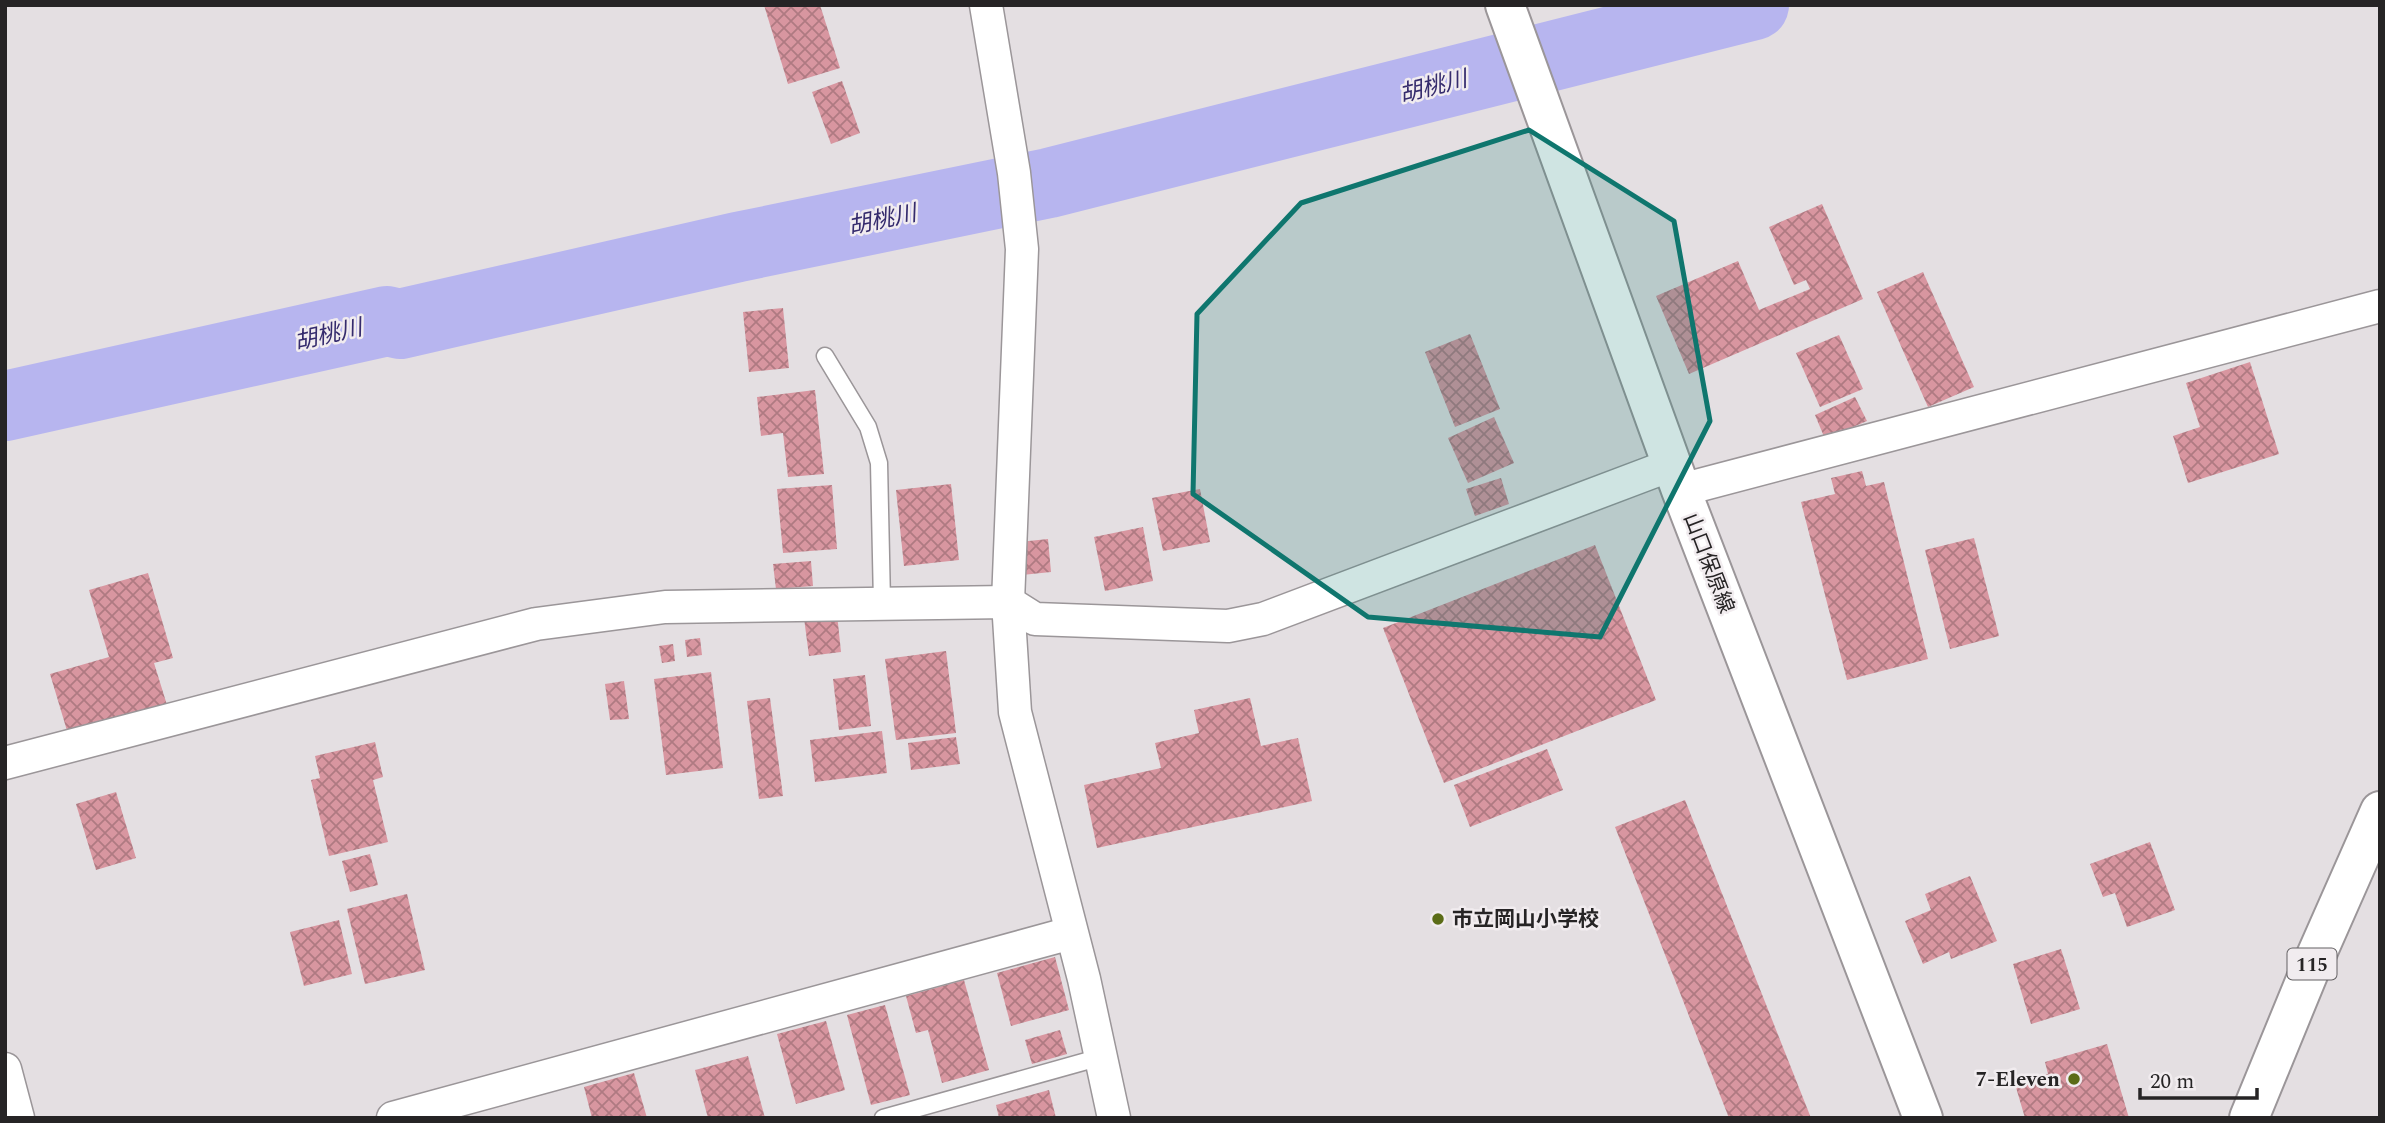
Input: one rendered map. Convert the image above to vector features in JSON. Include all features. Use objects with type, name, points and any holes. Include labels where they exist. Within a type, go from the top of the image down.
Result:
[{"type":"main road","name":"山口保原線","points":[[1505,5],[1676,477],[1923,1118]]},
{"type":"main road","name":"115","points":[[2249,1118],[2311,967],[2380,811]]},
{"type":"street","points":[[986,5],[1014,173],[1022,249],[1008,602],[1015,712],[1084,979],[1114,1118]]},
{"type":"street","points":[[5,763],[536,624],[665,607],[1008,602],[1035,619],[1228,626],[1263,619],[1676,477],[2380,306]]},
{"type":"street","points":[[393,1118],[1071,933]]},
{"type":"street","points":[[5,1069],[18,1118]]},
{"type":"lane","points":[[825,356],[868,427],[878,463],[882,603]]},
{"type":"lane","points":[[883,1118],[1101,1058]]},
{"type":"highlighted area","points":[[1529,130],[1674,221],[1710,421],[1600,637],[1368,617],[1193,494],[1197,314],[1301,203]]},
{"type":"building","points":[[764,5],[820,5],[840,68],[788,84]]},
{"type":"building","points":[[842,81],[860,133],[831,144],[812,92]]},
{"type":"building","points":[[1822,204],[1863,299],[1689,374],[1656,296],[1738,261],[1759,310],[1810,289],[1806,280],[1794,285],[1769,227]]},
{"type":"building","points":[[1923,272],[1974,387],[1928,407],[1877,292]]},
{"type":"building","points":[[783,308],[789,368],[749,372],[743,312]]},
{"type":"building","points":[[1470,334],[1500,409],[1455,427],[1425,352]]},
{"type":"building","points":[[1839,335],[1863,389],[1820,407],[1796,353]]},
{"type":"building","points":[[2250,362],[2279,454],[2188,483],[2173,436],[2200,427],[2186,383]]},
{"type":"building","points":[[815,390],[824,474],[788,477],[783,433],[761,436],[757,397]]},
{"type":"building","points":[[1855,397],[1867,421],[1825,439],[1815,415]]},
{"type":"building","points":[[1494,417],[1514,463],[1468,483],[1448,438]]},
{"type":"building","points":[[1862,471],[1866,486],[1884,482],[1928,659],[1847,680],[1801,502],[1835,494],[1831,478]]},
{"type":"building","points":[[1501,478],[1509,504],[1475,516],[1466,489]]},
{"type":"building","points":[[951,484],[959,560],[904,566],[896,490]]},
{"type":"building","points":[[832,485],[837,549],[783,553],[777,489]]},
{"type":"building","points":[[1200,489],[1210,542],[1163,551],[1152,498]]},
{"type":"building","points":[[1143,527],[1153,581],[1105,591],[1094,537]]},
{"type":"building","points":[[1974,538],[1999,636],[1950,649],[1925,550]]},
{"type":"building","points":[[1048,539],[1051,572],[1022,575],[1019,542]]},
{"type":"building","points":[[1595,545],[1656,700],[1444,783],[1383,628]]},
{"type":"building","points":[[811,561],[813,586],[776,589],[773,564]]},
{"type":"building","points":[[148,573],[173,658],[154,663],[167,705],[68,734],[50,674],[109,657],[89,590]]},
{"type":"building","points":[[837,614],[841,652],[809,656],[804,618]]},
{"type":"building","points":[[700,638],[702,655],[687,657],[685,640]]},
{"type":"building","points":[[673,644],[675,661],[662,663],[659,646]]},
{"type":"building","points":[[946,651],[956,733],[896,740],[885,659]]},
{"type":"building","points":[[711,672],[723,768],[666,775],[654,679]]},
{"type":"building","points":[[865,675],[871,726],[839,730],[833,679]]},
{"type":"building","points":[[624,681],[629,719],[610,720],[605,684]]},
{"type":"building","points":[[770,698],[783,796],[759,799],[747,701]]},
{"type":"building","points":[[1250,698],[1261,746],[1298,738],[1312,801],[1097,848],[1084,785],[1161,768],[1155,743],[1199,733],[1194,710]]},
{"type":"building","points":[[882,731],[887,773],[815,782],[810,740]]},
{"type":"building","points":[[956,737],[960,764],[911,770],[908,743]]},
{"type":"building","points":[[375,742],[383,777],[373,780],[388,842],[329,856],[311,780],[320,778],[315,756]]},
{"type":"building","points":[[1547,749],[1563,790],[1470,827],[1454,785]]},
{"type":"building","points":[[116,792],[136,858],[96,870],[76,804]]},
{"type":"building","points":[[1685,800],[1811,1118],[1729,1118],[1615,827]]},
{"type":"building","points":[[2150,842],[2175,910],[2127,927],[2115,893],[2103,897],[2090,864]]},
{"type":"building","points":[[370,854],[378,885],[350,892],[342,861]]},
{"type":"building","points":[[1970,876],[1997,941],[1951,959],[1949,952],[1923,964],[1905,921],[1931,910],[1925,894]]},
{"type":"building","points":[[407,894],[425,970],[365,984],[347,909]]},
{"type":"building","points":[[339,920],[352,974],[304,986],[290,932]]},
{"type":"building","points":[[2061,949],[2080,1009],[2031,1024],[2013,964]]},
{"type":"building","points":[[1055,957],[1069,1010],[1011,1026],[997,973]]},
{"type":"building","points":[[964,980],[989,1070],[942,1083],[928,1030],[916,1033],[906,996]]},
{"type":"building","points":[[885,1005],[910,1095],[871,1105],[847,1015]]},
{"type":"building","points":[[826,1021],[845,1090],[796,1104],[777,1034]]},
{"type":"building","points":[[1060,1030],[1067,1054],[1032,1064],[1025,1040]]},
{"type":"building","name":"7-Eleven","points":[[2107,1044],[2129,1118],[2025,1118],[2015,1084],[2048,1074],[2045,1062]]},
{"type":"building","points":[[748,1056],[765,1118],[708,1118],[695,1070]]},
{"type":"building","points":[[634,1073],[647,1118],[592,1118],[584,1087]]},
{"type":"building","points":[[1049,1090],[1056,1118],[999,1118],[996,1105]]},
{"type":"waterway","name":"胡桃川","points":[[5,406],[387,321],[400,324],[738,247],[1049,183],[1754,5]]},
{"type":"place","name":"市立岡山小学校","points":[[1438,919]]},
{"type":"place","name":"7-Eleven","points":[[2074,1079]]}]
